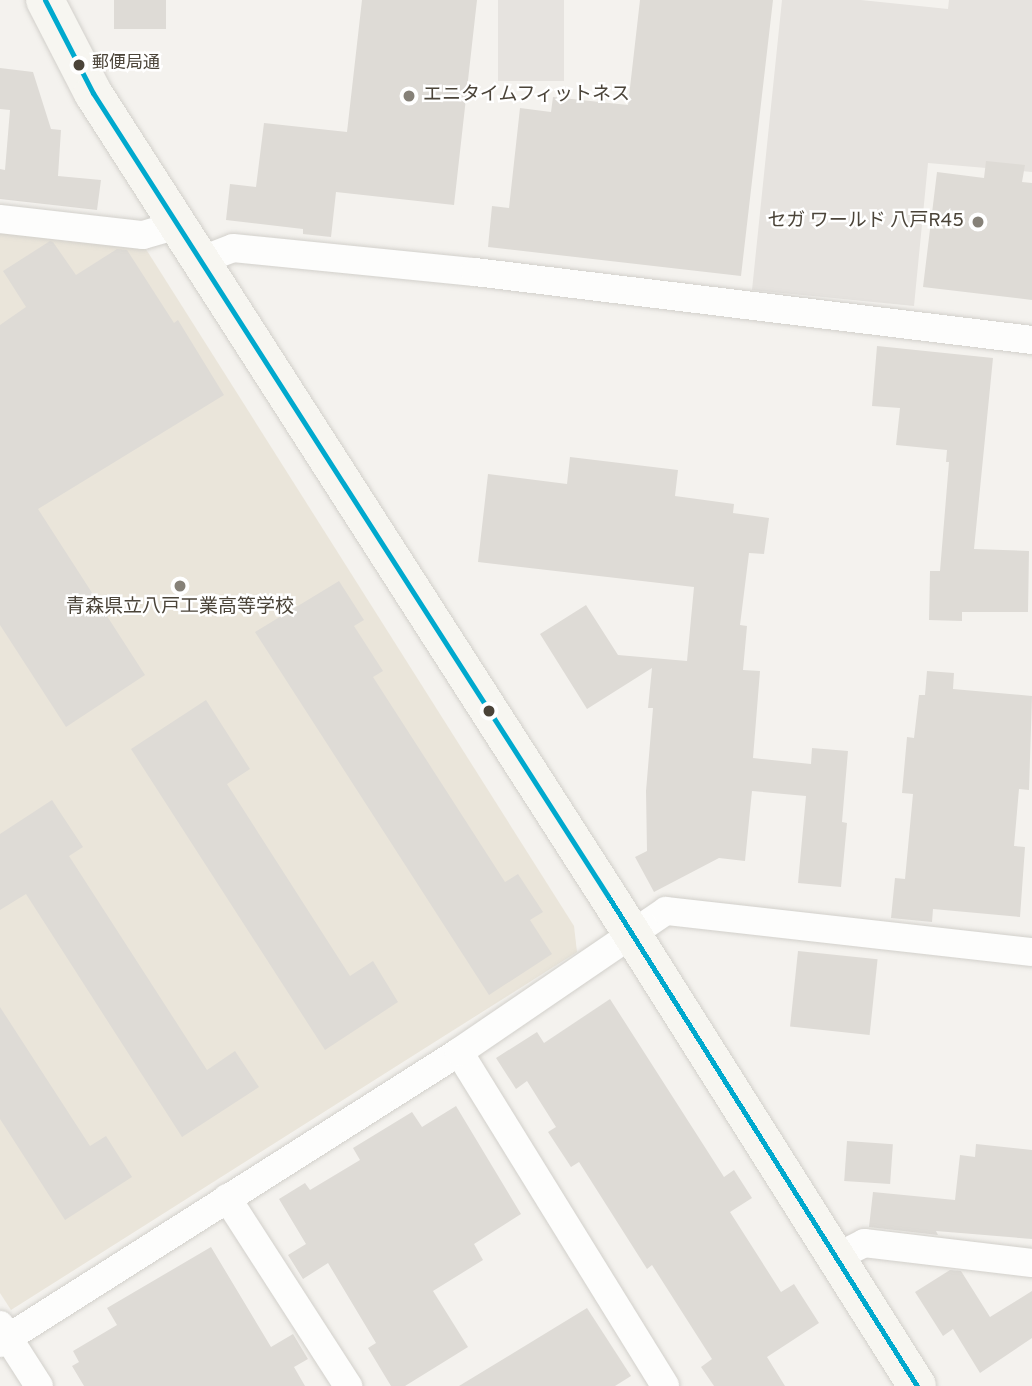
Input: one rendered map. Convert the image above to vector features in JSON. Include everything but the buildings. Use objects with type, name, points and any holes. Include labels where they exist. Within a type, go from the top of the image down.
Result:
[{"type":"street","points":[[45,0],[93,93],[632,935],[916,1386]]},
{"type":"street","points":[[0,219],[143,235],[179,225]]},
{"type":"street","points":[[202,260],[233,248],[475,272],[1032,340]]},
{"type":"street","points":[[39,1386],[3,1335],[458,1052],[666,911],[1032,952]]},
{"type":"street","points":[[458,1052],[665,1386]]},
{"type":"street","points":[[227,1198],[348,1386]]},
{"type":"street","points":[[835,1258],[864,1243],[1032,1263]]},
{"type":"shaded area","points":[[498,0],[564,0],[564,81],[498,81]]},
{"type":"shaded area","points":[[782,0],[861,0],[948,9],[949,0],[1032,0],[1032,172],[928,163],[914,306],[752,290]]},
{"type":"shaded area","name":"青森県立八戸工業高等学校","points":[[0,231],[144,246],[574,926],[577,952],[11,1310],[0,1293]]},
{"type":"transit line","points":[[45,0],[93,93],[608,896],[917,1386]]},
{"type":"place","name":"郵便局通","points":[[79,65]]},
{"type":"place","name":"エニタイムフィットネス","points":[[409,96]]},
{"type":"place","name":"セガ ワールド 八戸R45","points":[[978,222]]},
{"type":"place","name":"青森県立八戸工業高等学校","points":[[180,586]]}]
